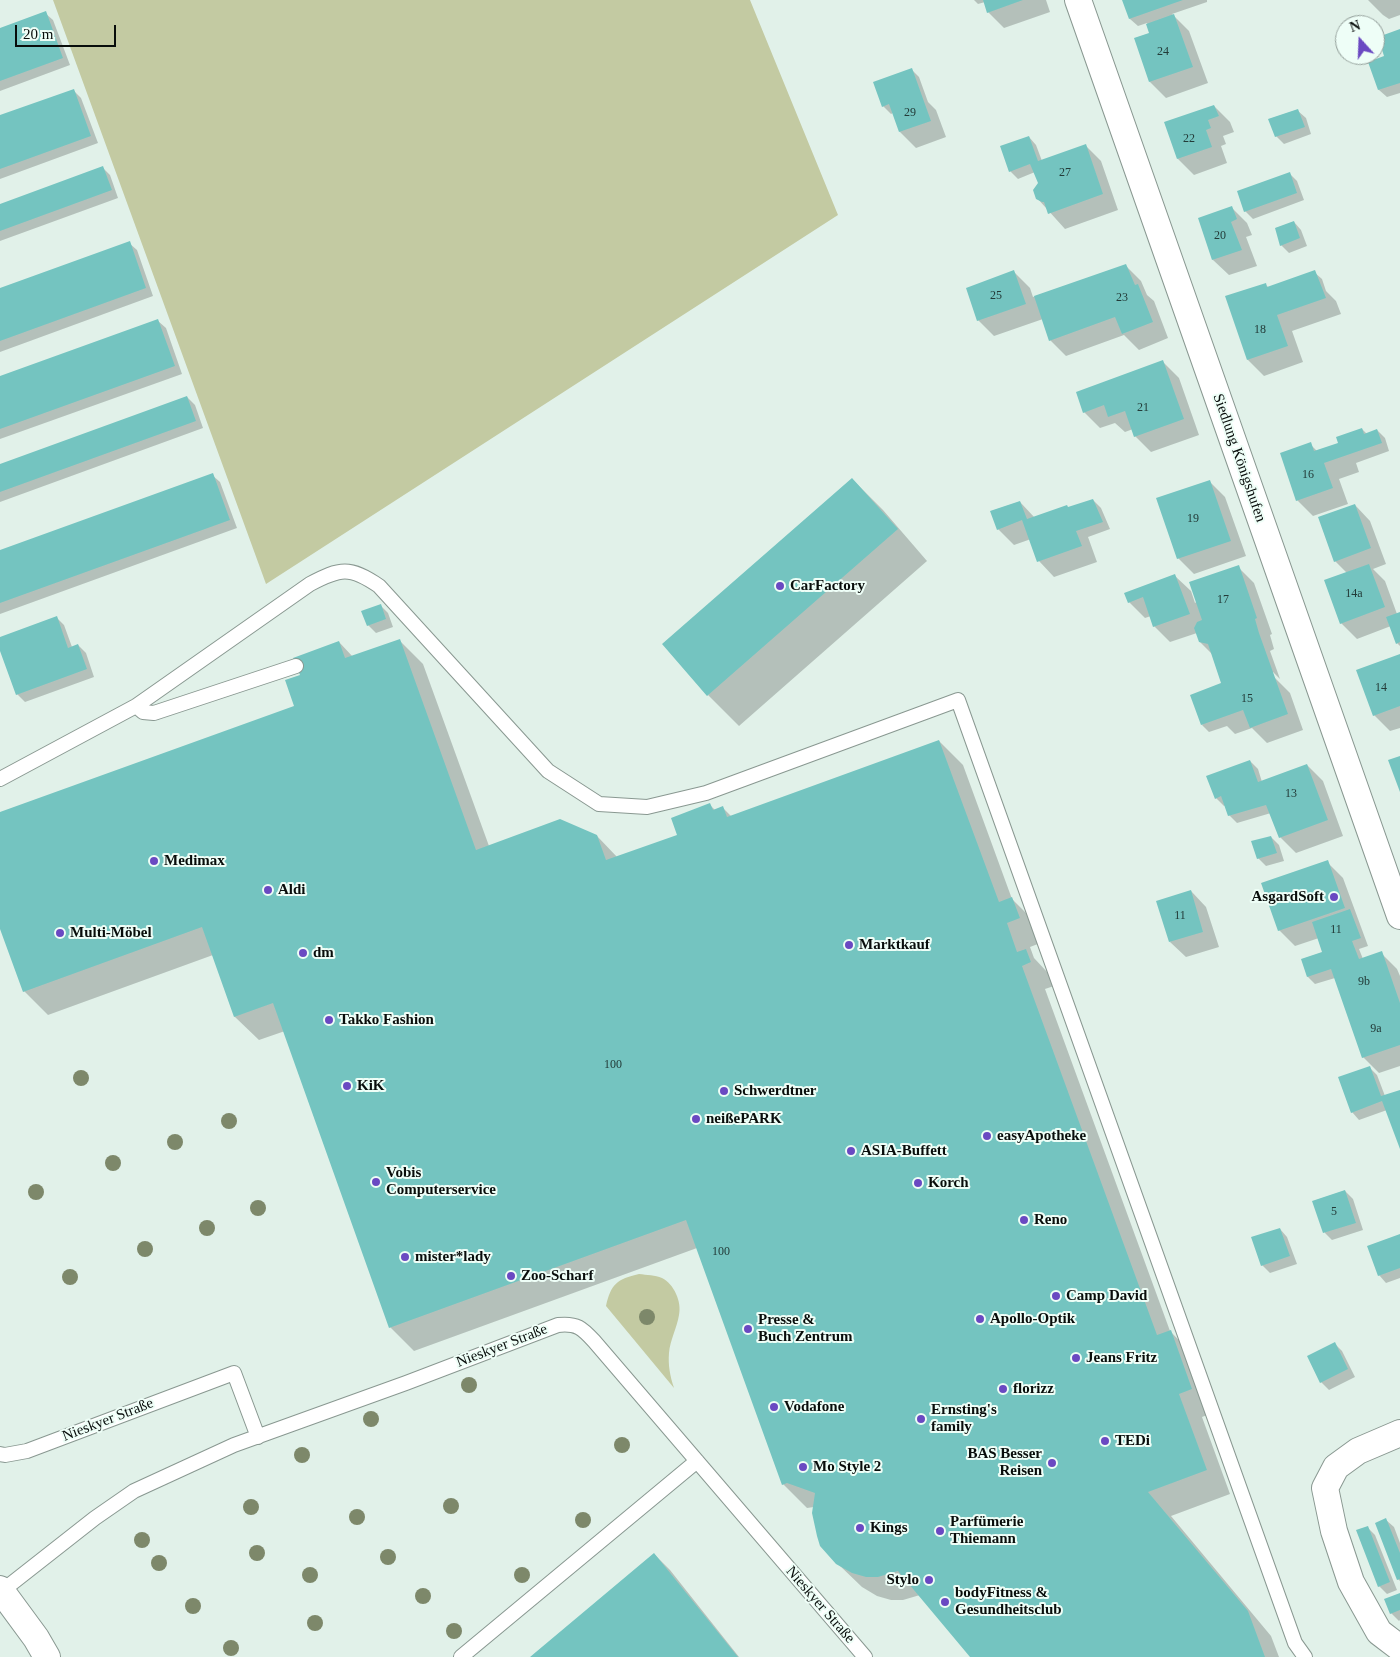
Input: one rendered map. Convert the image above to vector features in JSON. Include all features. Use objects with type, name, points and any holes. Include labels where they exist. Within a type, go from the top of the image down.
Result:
[{"type":"street","name":"Siedlung Königshufen","points":[[1078,0],[1400,916]]},
{"type":"street","points":[[1400,1433],[1358,1451],[1336,1467],[1325,1488],[1334,1531],[1351,1582],[1379,1632],[1400,1648]]},
{"type":"street","name":"Nieskyer Straße","points":[[1,1590],[36,1638],[47,1657]]},
{"type":"lane","points":[[0,779],[136,706],[310,584],[328,574],[347,570],[364,575],[379,586],[548,771],[599,804],[647,807],[706,793],[958,700],[1288,1624],[1295,1643],[1305,1657]]},
{"type":"lane","points":[[136,706],[143,712],[154,713],[296,666]]},
{"type":"lane","name":"Nieskyer Straße","points":[[1,1590],[95,1518],[134,1492],[234,1445],[558,1325],[571,1324],[585,1331],[864,1657]]},
{"type":"lane","name":"Nieskyer Straße","points":[[0,1454],[5,1455],[27,1450],[234,1372],[258,1437]]},
{"type":"lane","points":[[461,1657],[697,1461]]},
{"type":"green space","points":[[53,0],[750,0],[838,215],[266,584]]},
{"type":"green space","points":[[639,1274],[662,1278],[670,1284],[678,1299],[680,1310],[669,1357],[671,1379],[674,1388],[606,1306],[610,1292],[616,1284],[625,1278]]},
{"type":"building","points":[[983,0],[1023,0],[987,13]]},
{"type":"building","points":[[1122,0],[1183,0],[1129,19]]},
{"type":"building","points":[[46,11],[63,58],[0,81],[0,28]]},
{"type":"building","points":[[1174,14],[1193,67],[1149,82],[1134,38],[1149,33],[1146,24]]},
{"type":"building","points":[[1400,29],[1400,83],[1378,90],[1369,65],[1385,65],[1385,34]]},
{"type":"building","points":[[912,68],[931,121],[899,132],[889,104],[882,107],[873,82]]},
{"type":"building","points":[[74,89],[91,136],[0,169],[0,115]]},
{"type":"building","points":[[1214,105],[1219,116],[1208,120],[1211,128],[1206,130],[1212,147],[1177,159],[1164,122]]},
{"type":"building","points":[[1298,109],[1305,127],[1275,137],[1268,119]]},
{"type":"building","points":[[1029,136],[1038,161],[1086,144],[1103,194],[1048,214],[1044,202],[1036,199],[1033,190],[1038,183],[1030,164],[1009,172],[1000,146]]},
{"type":"building","points":[[103,166],[112,190],[0,231],[0,204]]},
{"type":"building","points":[[1290,172],[1297,193],[1244,212],[1237,191]]},
{"type":"building","points":[[1232,206],[1237,219],[1231,222],[1242,250],[1212,260],[1198,218]]},
{"type":"building","points":[[1294,221],[1300,238],[1280,246],[1275,228]]},
{"type":"building","points":[[130,241],[146,288],[0,341],[0,288]]},
{"type":"building","points":[[1126,264],[1135,285],[1138,284],[1153,322],[1122,334],[1115,317],[1049,341],[1034,296]]},
{"type":"building","points":[[1014,270],[1026,304],[977,321],[966,288]]},
{"type":"building","points":[[1315,270],[1326,298],[1277,315],[1288,346],[1247,360],[1225,296],[1266,283],[1267,287]]},
{"type":"building","points":[[158,319],[175,366],[0,429],[0,376]]},
{"type":"building","points":[[1163,360],[1184,419],[1134,437],[1125,411],[1108,417],[1104,405],[1083,413],[1076,392]]},
{"type":"building","points":[[187,396],[196,421],[0,492],[0,464]]},
{"type":"building","points":[[1362,428],[1364,434],[1377,429],[1382,443],[1324,463],[1333,488],[1296,501],[1280,453],[1311,442],[1314,451],[1338,443],[1336,437]]},
{"type":"building","points":[[213,473],[230,520],[0,603],[0,550]]},
{"type":"building","name":"CarFactory","points":[[852,478],[898,529],[707,696],[662,644]]},
{"type":"building","points":[[1210,480],[1231,541],[1177,559],[1156,498]]},
{"type":"building","points":[[1093,499],[1103,522],[1076,531],[1082,546],[1037,562],[1022,520],[997,530],[990,511],[1020,501],[1027,519],[1067,505],[1068,507]]},
{"type":"building","points":[[1355,504],[1371,548],[1334,562],[1318,517]]},
{"type":"building","points":[[1369,564],[1385,607],[1340,624],[1324,580]]},
{"type":"building","points":[[1239,565],[1257,618],[1255,619],[1259,633],[1288,714],[1250,728],[1243,710],[1201,725],[1190,695],[1221,683],[1208,644],[1199,642],[1194,628],[1197,622],[1202,620],[1189,582]]},
{"type":"building","points":[[1175,574],[1190,614],[1153,627],[1143,597],[1128,603],[1124,593]]},
{"type":"building","points":[[381,604],[386,619],[367,626],[361,611]]},
{"type":"building","points":[[1400,612],[1400,642],[1396,644],[1386,617]]},
{"type":"building","points":[[57,616],[68,648],[78,644],[87,669],[16,695],[0,651],[0,637]]},
{"type":"building","name":"neißePARK","points":[[400,639],[476,850],[560,819],[597,835],[606,860],[677,835],[671,818],[710,803],[713,810],[723,806],[727,817],[939,740],[999,902],[1012,897],[1020,918],[1007,923],[1017,952],[1026,949],[1031,962],[1022,966],[1157,1335],[1171,1330],[1192,1389],[1179,1394],[1207,1470],[1148,1492],[1248,1611],[1265,1657],[970,1657],[898,1571],[878,1577],[866,1577],[852,1573],[836,1564],[820,1546],[817,1536],[812,1513],[815,1493],[787,1483],[782,1485],[686,1220],[389,1328],[273,1003],[234,1017],[202,927],[23,992],[0,929],[0,812],[294,706],[285,680],[300,675],[293,658],[339,641],[345,658]]},
{"type":"building","points":[[1400,654],[1400,706],[1373,716],[1356,670]]},
{"type":"building","points":[[1400,756],[1400,792],[1388,760]]},
{"type":"building","points":[[1250,760],[1258,782],[1307,764],[1328,820],[1279,838],[1266,805],[1228,816],[1221,796],[1215,799],[1206,776]]},
{"type":"building","points":[[1271,836],[1277,853],[1257,859],[1251,841]]},
{"type":"building","points":[[1328,860],[1345,908],[1278,931],[1261,883]]},
{"type":"building","points":[[1191,890],[1203,932],[1169,942],[1156,901]]},
{"type":"building","points":[[1350,909],[1361,938],[1352,941],[1359,959],[1382,951],[1400,1003],[1400,1045],[1362,1058],[1331,969],[1307,977],[1301,959],[1322,952],[1312,922]]},
{"type":"building","points":[[1370,1066],[1381,1096],[1400,1090],[1400,1149],[1382,1101],[1351,1113],[1338,1077]]},
{"type":"building","points":[[1345,1190],[1356,1223],[1323,1233],[1312,1201]]},
{"type":"building","points":[[1280,1228],[1290,1256],[1261,1266],[1251,1237]]},
{"type":"building","points":[[1400,1234],[1400,1268],[1378,1276],[1367,1246]]},
{"type":"building","points":[[1335,1342],[1348,1369],[1320,1383],[1307,1356]]},
{"type":"building","points":[[1386,1518],[1400,1553],[1400,1579],[1397,1580],[1375,1523]]},
{"type":"building","points":[[1368,1526],[1390,1582],[1378,1587],[1356,1530]]},
{"type":"building","points":[[654,1553],[738,1657],[530,1657]]},
{"type":"building","points":[[1400,1593],[1400,1610],[1390,1614],[1384,1599]]},
{"type":"place","name":"CarFactory","points":[[780,586]]},
{"type":"place","name":"Medimax","points":[[154,861]]},
{"type":"place","name":"Aldi","points":[[268,890]]},
{"type":"place","name":"AsgardSoft","points":[[1334,897]]},
{"type":"place","name":"Multi-Möbel","points":[[60,933]]},
{"type":"place","name":"Marktkauf","points":[[849,945]]},
{"type":"place","name":"dm","points":[[303,953]]},
{"type":"place","name":"Takko Fashion","points":[[329,1020]]},
{"type":"place","name":"KiK","points":[[347,1086]]},
{"type":"place","name":"Schwerdtner","points":[[724,1091]]},
{"type":"place","name":"neißePARK","points":[[696,1119]]},
{"type":"place","name":"easyApotheke","points":[[987,1136]]},
{"type":"place","name":"ASIA-Buffett","points":[[851,1151]]},
{"type":"place","name":"Vobis Computerservice","points":[[376,1182]]},
{"type":"place","name":"Korch","points":[[918,1183]]},
{"type":"place","name":"Reno","points":[[1024,1220]]},
{"type":"place","name":"mister*lady","points":[[405,1257]]},
{"type":"place","name":"Zoo-Scharf","points":[[511,1276]]},
{"type":"place","name":"Camp David","points":[[1056,1296]]},
{"type":"place","name":"Apollo-Optik","points":[[980,1319]]},
{"type":"place","name":"Presse & Buch Zentrum","points":[[748,1329]]},
{"type":"place","name":"Jeans Fritz","points":[[1076,1358]]},
{"type":"place","name":"florizz","points":[[1003,1389]]},
{"type":"place","name":"Vodafone","points":[[774,1407]]},
{"type":"place","name":"Ernsting's family","points":[[921,1419]]},
{"type":"place","name":"TEDi","points":[[1105,1441]]},
{"type":"place","name":"BAS Besser Reisen","points":[[1052,1463]]},
{"type":"place","name":"Mo Style 2","points":[[803,1467]]},
{"type":"place","name":"Kings","points":[[860,1528]]},
{"type":"place","name":"Parfümerie Thiemann","points":[[940,1531]]},
{"type":"place","name":"Stylo","points":[[929,1580]]},
{"type":"place","name":"bodyFitness & Gesundheitsclub","points":[[945,1602]]}]
